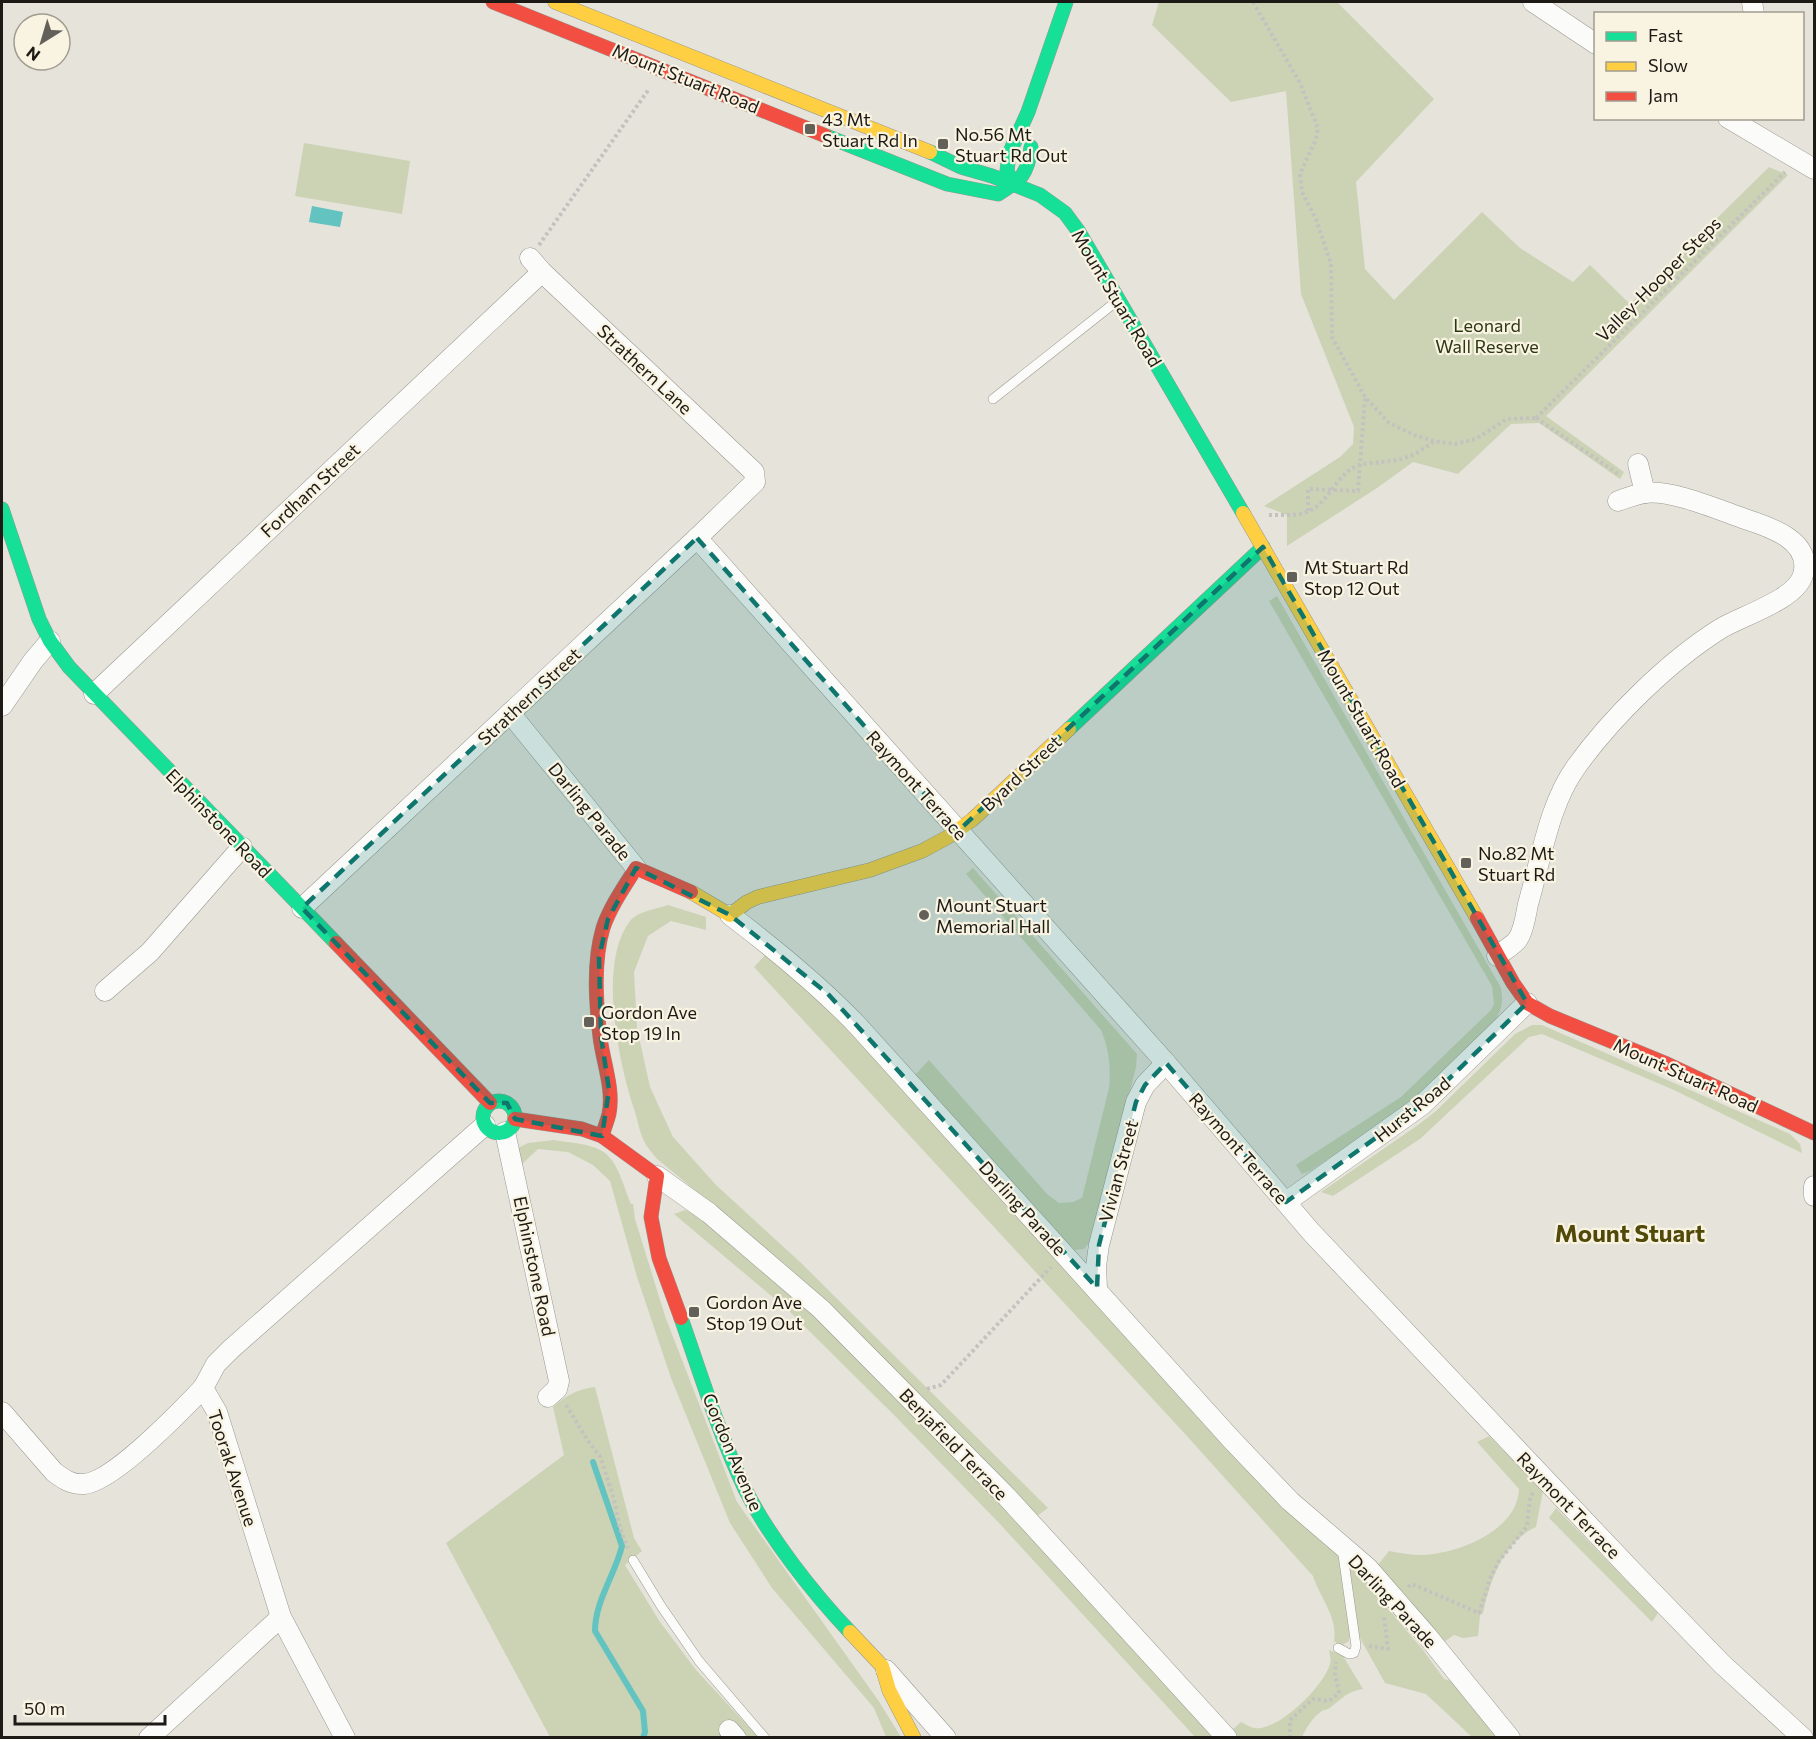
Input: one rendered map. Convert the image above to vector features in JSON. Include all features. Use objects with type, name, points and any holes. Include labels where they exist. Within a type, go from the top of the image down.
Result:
[{"type":"street","name":"Mount Stuart Road","points":[[493,2],[947,184],[998,195],[1013,185]]},
{"type":"street","name":"Mount Stuart Road","points":[[555,2],[935,154],[961,167],[992,176],[1040,195],[1065,213],[1119,299],[1454,875],[1497,956],[1527,1003],[1550,1016],[1667,1064],[1815,1133]]},
{"type":"street","points":[[1028,112],[1031,147],[1029,164],[1023,177],[1013,185],[1007,171],[1009,154],[1028,112],[1065,2]]},
{"type":"street","points":[[1533,2],[1594,43]]},
{"type":"street","points":[[1733,120],[1807,164]]},
{"type":"street","points":[[1031,147],[1041,167]]},
{"type":"street","points":[[1052,189],[1065,213]]},
{"type":"street","name":"Fordham Street","points":[[94,694],[526,286],[536,265]]},
{"type":"street","name":"Strathern Lane","points":[[536,265],[754,472],[755,482]]},
{"type":"street","points":[[1497,956],[1519,938],[1557,800],[1589,749],[1623,711],[1672,666],[1720,629],[1788,594],[1802,578],[1805,564],[1799,547],[1786,536],[1764,525],[1667,494],[1642,479],[1618,501]]},
{"type":"street","name":"Strathern Street","points":[[302,908],[755,482]]},
{"type":"street","name":"Elphinstone Road","points":[[2,509],[39,619],[50,641],[69,667],[489,1103]]},
{"type":"street","name":"Raymont Terrace","points":[[697,538],[1166,1063],[1312,1233],[1545,1481],[1722,1664],[1803,1737]]},
{"type":"street","name":"Byard Street","points":[[730,915],[758,897],[842,879],[895,863],[958,831],[1263,547]]},
{"type":"street","points":[[2,706],[50,641]]},
{"type":"street","name":"Darling Parade","points":[[510,713],[636,868],[691,892],[730,915],[828,994],[1097,1288],[1172,1375],[1290,1501],[1368,1568],[1510,1737]]},
{"type":"street","points":[[105,991],[150,952],[242,847]]},
{"type":"street","points":[[602,1136],[609,1113],[609,1090],[600,1036],[599,957],[603,930],[636,868]]},
{"type":"street","name":"Hurst Road","points":[[1286,1202],[1422,1105],[1527,1003]]},
{"type":"street","name":"Vivian Street","points":[[1097,1288],[1096,1266],[1100,1245],[1136,1102],[1145,1085],[1166,1063]]},
{"type":"street","points":[[510,1126],[513,1110],[507,1103],[498,1101],[489,1103],[483,1113],[485,1125],[496,1133],[510,1126],[582,1129],[602,1136],[657,1176]]},
{"type":"street","name":"Toorak Avenue","points":[[345,1737],[281,1617],[217,1412],[203,1388],[216,1364],[231,1349],[485,1125]]},
{"type":"street","name":"Elphinstone Road","points":[[510,1126],[560,1381],[552,1393]]},
{"type":"street","name":"Benjafield Terrace","points":[[657,1176],[709,1214],[812,1301],[1007,1497],[1227,1737]]},
{"type":"street","name":"Gordon Avenue","points":[[657,1176],[651,1217],[659,1258],[729,1451],[746,1490],[766,1525],[800,1572],[845,1627],[946,1737]]},
{"type":"street","points":[[1815,1186],[1815,1196]]},
{"type":"street","points":[[2,1412],[54,1472],[65,1480],[76,1484],[86,1484],[111,1473],[176,1416],[203,1388]]},
{"type":"street","points":[[149,1737],[281,1617]]},
{"type":"street","points":[[882,1666],[889,1690],[914,1737]]},
{"type":"lane","points":[[993,399],[1119,299]]},
{"type":"lane","points":[[1338,1648],[1349,1654],[1354,1653],[1356,1646],[1341,1545]]},
{"type":"lane","points":[[633,1560],[699,1661],[765,1737]]},
{"type":"path","points":[[1253,2],[1300,83],[1318,128],[1316,139],[1300,174],[1302,192],[1316,219],[1331,264],[1332,337],[1365,397],[1389,423],[1414,435],[1455,444],[1476,439],[1507,419],[1536,418],[1620,475],[1642,479]]},
{"type":"path","points":[[536,265],[663,69]]},
{"type":"path","name":"Valley-Hooper Steps","points":[[1536,418],[1807,164]]},
{"type":"path","points":[[1308,511],[1308,489],[1358,491],[1365,397]]},
{"type":"path","points":[[1245,516],[1293,514],[1308,511],[1321,502],[1343,475],[1359,465],[1397,461],[1415,455],[1434,441]]},
{"type":"path","points":[[914,1402],[928,1389],[941,1385],[1057,1260]]},
{"type":"path","points":[[552,1393],[600,1456],[614,1499],[620,1528],[633,1560]]},
{"type":"path","points":[[1412,1584],[1479,1613],[1491,1576],[1510,1545],[1527,1526],[1530,1497],[1545,1481]]},
{"type":"path","points":[[1356,1646],[1389,1649],[1383,1609],[1395,1599]]},
{"type":"path","points":[[1290,1737],[1290,1720],[1313,1699],[1329,1701],[1340,1694],[1335,1673],[1338,1648]]},
{"type":"highlighted area","points":[[697,538],[958,831],[1263,547],[1527,1003],[1422,1105],[1286,1202],[1166,1063],[1145,1085],[1136,1102],[1099,1245],[1097,1288],[828,994],[730,915],[636,868],[608,919],[599,957],[601,1036],[609,1090],[602,1136],[515,1119],[507,1103],[490,1103],[302,908]]},
{"type":"green space","name":"Leonard Wall Reserve","points":[[1159,2],[1337,2],[1434,99],[1356,182],[1365,269],[1394,300],[1482,212],[1520,248],[1573,282],[1590,265],[1630,304],[1769,167],[1788,175],[1546,416],[1624,472],[1620,479],[1539,423],[1511,424],[1458,474],[1413,462],[1287,546],[1287,515],[1264,506],[1340,457],[1353,444],[1354,427],[1301,294],[1286,91],[1231,102],[1152,25]]},
{"type":"green space","points":[[304,143],[410,161],[402,214],[295,196]]},
{"type":"green space","points":[[1277,596],[1500,986],[1502,996],[1500,1010],[1493,1024],[1419,1096],[1386,1121],[1302,1174],[1296,1165],[1401,1097],[1491,1010],[1494,1004],[1492,986],[1269,601]]},
{"type":"green space","points":[[973,868],[1137,1054],[1136,1067],[1092,1239],[1084,1249],[1075,1250],[1070,1246],[915,1075],[929,1060],[1047,1194],[1059,1203],[1073,1202],[1082,1198],[1109,1088],[1109,1058],[1104,1037],[1101,1030],[966,874]]},
{"type":"green space","points":[[668,905],[706,917],[706,930],[671,921],[648,936],[634,972],[637,1028],[650,1087],[673,1137],[716,1185],[800,1262],[1048,1508],[1037,1516],[848,1323],[788,1267],[656,1158],[645,1143],[629,1092],[618,1042],[614,1015],[615,962],[620,939],[630,921],[643,913]]},
{"type":"green space","points":[[766,954],[834,1013],[1315,1534],[1359,1574],[1423,1650],[1444,1679],[1458,1683],[1501,1737],[1472,1737],[1426,1694],[1385,1683],[1360,1638],[1350,1631],[1349,1641],[1341,1646],[1334,1641],[1335,1632],[1331,1616],[1313,1576],[754,967]]},
{"type":"green space","points":[[1532,1025],[1542,1025],[1790,1134],[1800,1144],[1802,1153],[1674,1090],[1542,1034],[1529,1037],[1420,1139],[1333,1196],[1321,1192],[1436,1111],[1515,1034]]},
{"type":"green space","points":[[554,1140],[594,1147],[605,1153],[614,1163],[631,1204],[633,1204],[635,1219],[665,1316],[737,1502],[878,1700],[901,1737],[886,1737],[874,1708],[772,1588],[730,1523],[671,1378],[637,1277],[610,1181],[593,1165],[568,1152],[538,1149],[520,1166],[516,1149],[528,1143]]},
{"type":"green space","points":[[685,1210],[696,1214],[816,1315],[1014,1518],[1218,1737],[1195,1737],[1000,1524],[896,1417],[788,1310],[674,1214]]},
{"type":"green space","points":[[595,1387],[634,1538],[642,1551],[625,1565],[660,1622],[696,1670],[758,1737],[550,1737],[446,1543],[564,1455],[553,1407],[572,1394]]},
{"type":"green space","points":[[1489,1436],[1543,1491],[1536,1527],[1515,1542],[1500,1564],[1483,1613],[1480,1615],[1478,1636],[1463,1638],[1454,1635],[1444,1642],[1403,1592],[1377,1566],[1389,1551],[1422,1555],[1436,1554],[1468,1544],[1497,1528],[1508,1516],[1516,1504],[1519,1489],[1477,1442]]},
{"type":"green space","points":[[1556,1508],[1658,1613],[1652,1622],[1549,1518]]},
{"type":"green space","points":[[1329,1650],[1343,1656],[1363,1689],[1349,1694],[1319,1713],[1302,1737],[1238,1737],[1231,1731],[1241,1722],[1254,1728],[1275,1723],[1299,1706],[1326,1673],[1330,1662]]},
{"type":"water","points":[[312,206],[343,212],[340,227],[309,222]]},
{"type":"waterway","points":[[593,1462],[622,1546],[598,1609],[595,1631],[643,1711],[645,1732],[643,1738]]},
{"type":"traffic: fast","points":[[1013,185],[1007,171],[1009,154],[1028,112],[1066,2]]},
{"type":"traffic: fast","points":[[826,136],[947,184],[998,194],[1022,175],[1028,164],[1031,147]]},
{"type":"traffic: fast","points":[[930,152],[961,167],[992,176],[1040,195],[1065,213],[1079,232],[1243,513]]},
{"type":"traffic: fast","points":[[2,509],[39,619],[50,641],[69,667],[336,943]]},
{"type":"traffic: fast","points":[[1069,729],[1263,547]]},
{"type":"traffic: fast","points":[[499,1101],[510,1106],[515,1117],[510,1128],[499,1133],[488,1128],[483,1117],[488,1106],[499,1101]]},
{"type":"traffic: fast","points":[[681,1318],[719,1426],[745,1489],[766,1526],[793,1564],[850,1632]]},
{"type":"traffic: slow","points":[[555,2],[930,152]]},
{"type":"traffic: slow","points":[[1243,513],[1477,918]]},
{"type":"traffic: slow","points":[[691,892],[730,915],[758,897],[870,870],[922,851],[948,837],[972,820],[1069,729]]},
{"type":"traffic: slow","points":[[850,1632],[882,1666],[889,1690],[914,1738]]},
{"type":"traffic: jam","points":[[493,2],[826,136]]},
{"type":"traffic: jam","points":[[602,1136],[610,1105],[609,1085],[600,1037],[597,997],[598,955],[603,928],[613,905],[636,868],[691,892]]},
{"type":"traffic: jam","points":[[1477,918],[1513,983],[1527,1003],[1550,1016],[1667,1064],[1814,1133]]},
{"type":"traffic: jam","points":[[336,943],[490,1103]]},
{"type":"traffic: jam","points":[[515,1119],[582,1129],[602,1136],[657,1176],[651,1217],[659,1258],[681,1318]]},
{"type":"place","name":"43 Mt Stuart Rd In","points":[[810,129]]},
{"type":"place","name":"No.56 Mt Stuart Rd Out","points":[[943,144]]},
{"type":"place","name":"Mt Stuart Rd Stop 12 Out","points":[[1292,577]]},
{"type":"place","name":"No.82 Mt Stuart Rd","points":[[1466,863]]},
{"type":"place","name":"Mount Stuart Memorial Hall","points":[[924,915]]},
{"type":"place","name":"Gordon Ave Stop 19 In","points":[[589,1022]]},
{"type":"place","name":"Gordon Ave Stop 19 Out","points":[[694,1312]]},
{"type":"district","name":"Mount Stuart","points":[[1630,1232]]}]
